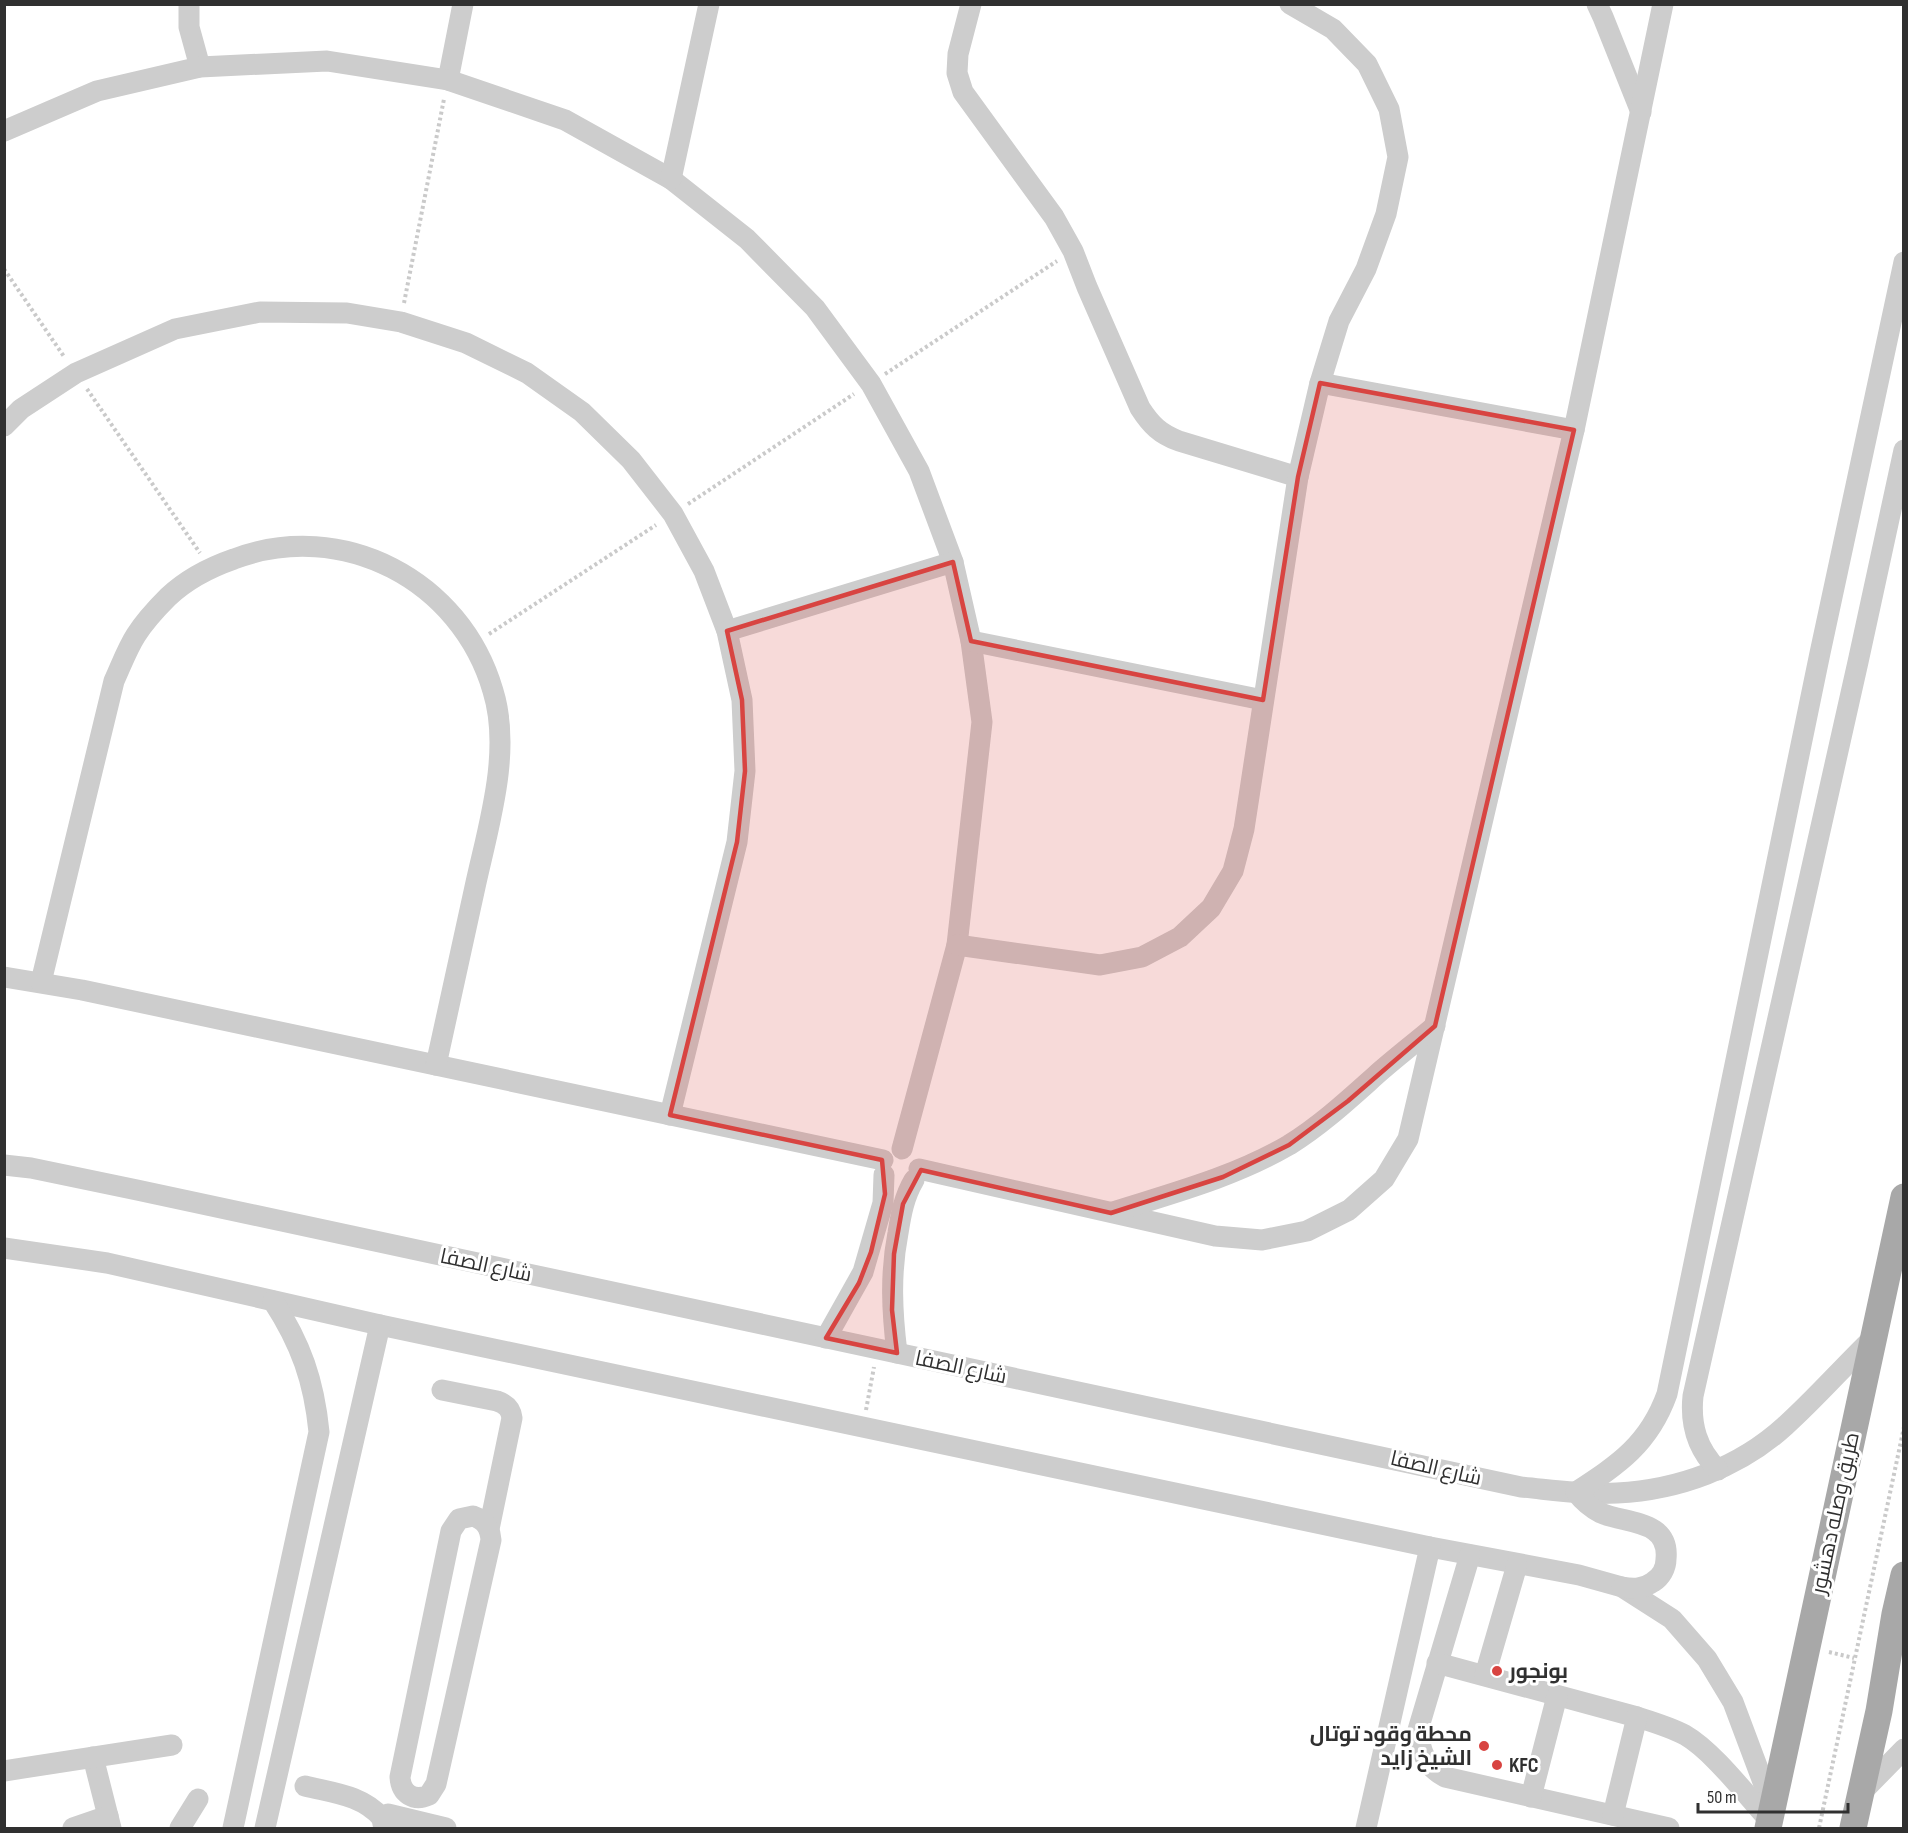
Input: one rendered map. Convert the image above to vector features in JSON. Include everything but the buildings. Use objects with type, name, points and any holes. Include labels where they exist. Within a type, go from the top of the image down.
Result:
[{"type":"main road","name":"طريق وصله دهشور","points":[[1770,1818],[1904,1197]]},
{"type":"main road","points":[[1853,1828],[1899,1615],[1904,1575]]},
{"type":"street","points":[[189,4],[189,27],[200,67]]},
{"type":"street","points":[[448,80],[463,4]]},
{"type":"street","points":[[671,179],[709,4]]},
{"type":"street","points":[[971,4],[958,54],[957,73],[963,92],[1054,217],[1073,250],[1140,408],[1149,423],[1163,435],[1179,441],[1298,477]]},
{"type":"street","points":[[957,945],[1100,965],[1142,957],[1180,937],[1211,908],[1233,871],[1244,829],[1298,477],[1320,383],[1339,321],[1366,269],[1386,214],[1398,157],[1389,109],[1367,64],[1333,29],[1290,4]]},
{"type":"street","points":[[1597,4],[1641,112]]},
{"type":"street","points":[[916,1175],[1215,1236],[1262,1240],[1308,1231],[1349,1210],[1384,1179],[1408,1139],[1435,1026],[1574,430],[1664,4]]},
{"type":"street","points":[[4,131],[97,91],[200,67],[327,61],[448,80],[565,120],[671,179],[747,238],[815,308],[871,384],[919,471],[953,562],[971,640],[982,722],[957,945],[902,1149]]},
{"type":"street","points":[[4,1248],[107,1263],[380,1325],[1430,1547],[1580,1575],[1622,1587],[1634,1589],[1646,1587],[1656,1581],[1663,1572],[1666,1548],[1661,1537],[1653,1528],[1642,1523],[1600,1512],[1591,1507],[1576,1492],[1616,1465],[1638,1445],[1662,1408],[1666,1394],[1904,262]]},
{"type":"street","points":[[4,426],[21,409],[76,373],[175,329],[260,312],[347,313],[401,322],[466,343],[527,373],[582,412],[631,460],[673,514],[704,571],[727,631],[742,700],[745,771],[737,842],[670,1115]]},
{"type":"street","points":[[1320,383],[1574,430]]},
{"type":"street","points":[[1718,1470],[1701,1450],[1692,1424],[1693,1396],[1904,450]]},
{"type":"street","points":[[41,982],[114,681],[136,635],[169,597],[210,568],[257,550],[307,545],[357,553],[404,573],[443,604],[474,644],[494,691],[501,741],[495,791],[436,1065]]},
{"type":"street","points":[[727,631],[953,562]]},
{"type":"street","points":[[971,640],[1263,700]]},
{"type":"street","points":[[4,977],[41,982],[670,1115],[883,1168],[892,1184],[897,1186],[909,1184],[916,1175]]},
{"type":"street","points":[[1111,1213],[1223,1177],[1289,1144],[1320,1124],[1435,1026]]},
{"type":"street","points":[[826,1338],[864,1272],[883,1203],[883,1168],[891,1151],[902,1149],[913,1153],[918,1163],[916,1175],[903,1204],[893,1266],[892,1310],[887,1351]]},
{"type":"street","name":"شارع الصفا","points":[[4,1165],[31,1168],[148,1192],[1521,1487],[1616,1493],[1651,1490],[1685,1482],[1718,1470],[1752,1451],[1784,1427],[1873,1338]]},
{"type":"street","points":[[233,1828],[319,1432],[317,1409],[306,1363],[286,1321],[273,1301]]},
{"type":"street","points":[[265,1828],[380,1325]]},
{"type":"street","points":[[1675,1354],[1701,1359]]},
{"type":"street","points":[[396,1822],[416,1798],[429,1795],[436,1784],[491,1540],[489,1529],[512,1418],[511,1412],[504,1403],[442,1390]]},
{"type":"street","points":[[416,1798],[406,1793],[400,1783],[400,1778],[451,1531],[459,1519],[473,1516],[485,1523],[489,1529]]},
{"type":"street","points":[[1365,1828],[1430,1547]]},
{"type":"street","points":[[1470,1555],[1418,1730],[1425,1759],[1435,1772],[1445,1777],[1669,1828]]},
{"type":"street","points":[[1485,1675],[1517,1565]]},
{"type":"street","points":[[1622,1587],[1672,1619],[1707,1659],[1733,1702],[1770,1818]]},
{"type":"street","points":[[280,1614],[313,1619]]},
{"type":"street","points":[[1437,1663],[1637,1718],[1664,1726],[1686,1736],[1707,1752],[1770,1818]]},
{"type":"street","points":[[1531,1797],[1557,1696]]},
{"type":"street","points":[[1613,1815],[1637,1718]]},
{"type":"street","points":[[4,1771],[172,1745]]},
{"type":"street","points":[[1862,1792],[1904,1749]]},
{"type":"street","points":[[73,1828],[110,1822],[93,1757]]},
{"type":"street","points":[[305,1786],[356,1798],[396,1822],[446,1828]]},
{"type":"street","points":[[180,1828],[198,1799]]},
{"type":"path","points":[[401,322],[448,80]]},
{"type":"path","points":[[474,644],[1073,250]]},
{"type":"path","points":[[4,269],[210,568]]},
{"type":"path","points":[[863,1427],[887,1351]]},
{"type":"path","points":[[1819,1828],[1904,1427]]},
{"type":"path","points":[[1828,1652],[1854,1658]]},
{"type":"highlighted area","points":[[1320,383],[1574,430],[1435,1026],[1348,1101],[1289,1145],[1223,1177],[1111,1213],[921,1170],[903,1204],[894,1254],[892,1310],[897,1353],[826,1338],[859,1283],[871,1252],[885,1194],[882,1160],[670,1115],[737,842],[745,771],[742,700],[727,631],[953,562],[971,641],[1263,700],[1298,477]]},
{"type":"place","name":"بونجور","points":[[1497,1671]]},
{"type":"place","name":"محطة وقود توتال الشيخ زايد","points":[[1484,1746]]},
{"type":"place","name":"KFC","points":[[1497,1765]]}]
